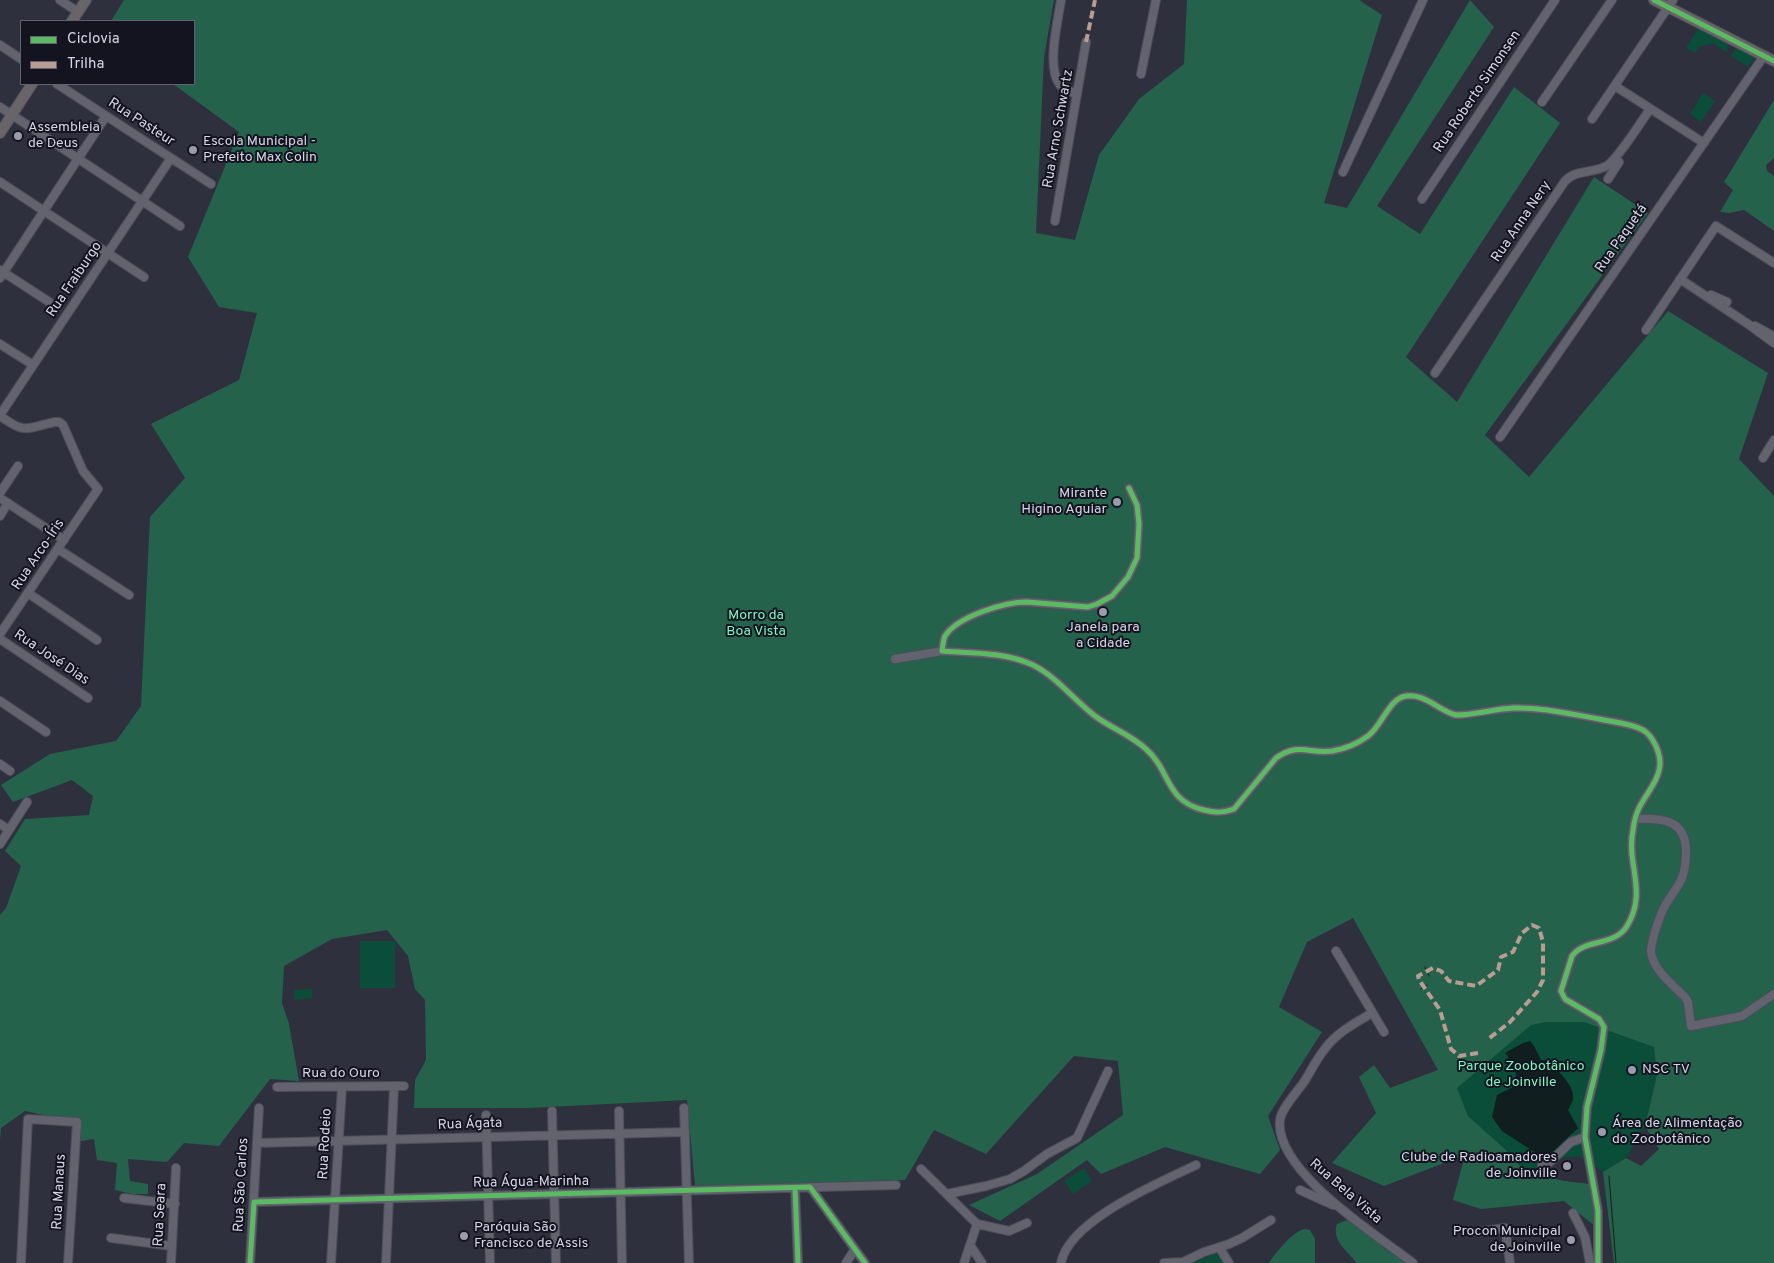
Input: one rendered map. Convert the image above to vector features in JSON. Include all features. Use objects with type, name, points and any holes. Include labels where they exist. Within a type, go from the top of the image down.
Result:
[{"type":"main road","points":[[75,17],[86,0]]},
{"type":"main road","points":[[1654,0],[1671,4],[1774,61]]},
{"type":"main road","points":[[0,133],[31,85]]},
{"type":"street","points":[[60,0],[75,17]]},
{"type":"street","points":[[1061,0],[1054,54],[1055,73],[1060,84],[1077,95]]},
{"type":"street","points":[[1141,74],[1156,0]]},
{"type":"street","points":[[1343,172],[1423,0]]},
{"type":"street","name":"Rua Roberto Simonsen","points":[[1422,198],[1555,0]]},
{"type":"street","points":[[1542,102],[1612,0]]},
{"type":"street","points":[[1592,119],[1671,4]]},
{"type":"street","name":"Rua Arno Schwartz","points":[[1055,221],[1086,42]]},
{"type":"street","points":[[0,45],[20,59]]},
{"type":"street","name":"Rua Paquetá","points":[[1500,437],[1764,56]]},
{"type":"street","name":"Rua Pasteur","points":[[59,85],[211,184]]},
{"type":"street","points":[[1615,86],[1704,143]]},
{"type":"street","points":[[0,107],[180,226]]},
{"type":"street","points":[[1608,179],[1615,164],[1650,109]]},
{"type":"street","points":[[57,307],[1,274],[106,116]]},
{"type":"street","name":"Rua Fraiburgo","points":[[0,416],[171,158]]},
{"type":"street","name":"Rua Anna Nery","points":[[1435,373],[1565,181],[1573,175],[1615,164]]},
{"type":"street","points":[[0,182],[144,276]]},
{"type":"street","points":[[1646,330],[1716,226],[1774,263]]},
{"type":"street","points":[[1680,279],[1773,339]]},
{"type":"street","points":[[1695,289],[1727,302]]},
{"type":"street","points":[[0,344],[33,366]]},
{"type":"street","name":"Rua Arco-Íris","points":[[0,416],[18,428],[25,430],[59,422],[63,425],[83,471],[98,489],[0,634]]},
{"type":"street","points":[[1763,458],[1774,440]]},
{"type":"street","points":[[0,493],[18,466]]},
{"type":"street","points":[[942,651],[946,636],[951,630],[971,616],[993,608],[1018,602],[1088,607],[1112,596],[1134,567],[1139,550],[1137,505],[1129,488]]},
{"type":"street","points":[[0,498],[64,540]]},
{"type":"street","points":[[0,516],[8,503]]},
{"type":"street","points":[[58,549],[129,595]]},
{"type":"street","points":[[28,593],[97,640]]},
{"type":"street","name":"Rua José Dias","points":[[0,639],[88,698]]},
{"type":"street","points":[[895,659],[942,651],[1011,658],[1034,666],[1054,680],[1100,720],[1128,735],[1146,749],[1156,759],[1172,790],[1178,797],[1194,808],[1221,813],[1234,809],[1276,758],[1285,752],[1293,749],[1331,751],[1359,742],[1375,730],[1396,700],[1409,695],[1425,699],[1448,713],[1456,715],[1510,708],[1532,708],[1625,724],[1644,731],[1653,741],[1660,763],[1655,779],[1635,819],[1630,850],[1637,888],[1628,924],[1615,938],[1583,947],[1575,952],[1561,991],[1564,999],[1599,1019],[1604,1027],[1601,1050],[1587,1107],[1585,1137],[1598,1211],[1598,1263]]},
{"type":"street","points":[[0,701],[46,732]]},
{"type":"street","points":[[0,764],[10,770]]},
{"type":"street","points":[[0,844],[27,802]]},
{"type":"street","points":[[1635,819],[1660,819],[1668,821],[1684,833],[1686,857],[1682,878],[1666,905],[1652,942],[1652,952],[1659,970],[1688,1002],[1691,1026],[1742,1016],[1774,994]]},
{"type":"street","points":[[0,824],[9,830]]},
{"type":"street","points":[[1336,951],[1384,1032]]},
{"type":"street","name":"Rua Bela Vista","points":[[1372,1013],[1353,1024],[1331,1041],[1280,1118],[1279,1127],[1294,1164],[1311,1183],[1413,1263]]},
{"type":"street","points":[[946,1194],[1010,1179],[1047,1154],[1077,1138],[1108,1071]]},
{"type":"street","points":[[386,1263],[394,1086]]},
{"type":"street","name":"Rua do Ouro","points":[[277,1087],[404,1086]]},
{"type":"street","name":"Rua Rodeio","points":[[331,1263],[342,1087]]},
{"type":"street","name":"Rua São Carlos","points":[[250,1263],[259,1108]]},
{"type":"street","points":[[684,1108],[689,1263]]},
{"type":"street","points":[[552,1111],[556,1263]]},
{"type":"street","points":[[619,1111],[622,1263]]},
{"type":"street","points":[[486,1115],[490,1263]]},
{"type":"street","name":"Rua Manaus","points":[[21,1263],[28,1119],[77,1122],[68,1263]]},
{"type":"street","name":"Rua Ágata","points":[[257,1143],[685,1132]]},
{"type":"street","points":[[1542,1165],[1550,1162],[1571,1142],[1585,1137]]},
{"type":"street","points":[[1061,1263],[1064,1253],[1072,1240],[1093,1221],[1138,1194],[1196,1165]]},
{"type":"street","name":"Rua Seara","points":[[172,1263],[176,1168]]},
{"type":"street","points":[[922,1169],[977,1224],[1009,1231],[1028,1223]]},
{"type":"street","name":"Rua Água-Marinha","points":[[254,1202],[896,1185]]},
{"type":"street","points":[[810,1187],[865,1263]]},
{"type":"street","points":[[795,1188],[798,1263]]},
{"type":"street","points":[[1300,1190],[1342,1209]]},
{"type":"street","points":[[124,1198],[175,1204]]},
{"type":"street","points":[[1573,1213],[1585,1238],[1590,1263]]},
{"type":"street","points":[[1164,1263],[1183,1262],[1242,1238],[1271,1220]]},
{"type":"street","points":[[964,1263],[977,1224]]},
{"type":"street","points":[[1478,1232],[1505,1228],[1510,1263]]},
{"type":"street","points":[[111,1238],[172,1246]]},
{"type":"street","points":[[970,1245],[982,1263]]},
{"type":"street","points":[[1219,1247],[1228,1263]]},
{"type":"street","points":[[846,1263],[855,1249]]},
{"type":"green space","name":"Morro da Boa Vista","points":[[124,0],[1054,0],[1044,57],[1036,233],[1075,240],[1099,155],[1139,99],[1184,64],[1187,0],[1359,0],[1382,15],[1324,203],[1347,208],[1470,0],[1494,27],[1377,206],[1420,234],[1514,87],[1560,123],[1406,357],[1457,402],[1594,177],[1648,213],[1485,435],[1529,477],[1668,311],[1768,373],[1739,459],[1774,496],[1774,1263],[1614,1263],[1603,1172],[1626,1158],[1641,1166],[1659,1149],[1645,1126],[1657,1075],[1654,1047],[1584,1022],[1546,1022],[1531,1025],[1457,1088],[1468,1116],[1506,1150],[1525,1172],[1535,1174],[1542,1171],[1558,1180],[1589,1184],[1595,1210],[1596,1227],[1564,1201],[1481,1209],[1453,1200],[1465,1155],[1384,1186],[1332,1163],[1376,1113],[1359,1077],[1374,1065],[1390,1088],[1438,1070],[1353,918],[1307,942],[1279,1007],[1322,1032],[1268,1116],[1280,1150],[1260,1174],[1165,1147],[1101,1174],[1087,1160],[1000,1221],[969,1205],[1037,1174],[1123,1115],[1118,1061],[1074,1056],[986,1154],[934,1130],[905,1180],[695,1186],[687,1100],[529,1108],[414,1108],[415,1080],[426,1060],[425,1000],[415,989],[408,956],[387,930],[332,939],[284,966],[282,1003],[289,1024],[299,1081],[270,1079],[219,1146],[184,1143],[167,1162],[128,1159],[130,1181],[148,1184],[148,1194],[132,1194],[115,1190],[117,1163],[97,1160],[94,1139],[81,1141],[80,1119],[48,1116],[25,1111],[1,1128],[0,1140],[0,915],[6,908],[21,866],[5,851],[25,819],[89,815],[93,796],[72,780],[13,802],[1,785],[50,754],[116,741],[141,706],[150,517],[185,478],[151,424],[239,380],[257,313],[219,307],[188,257],[239,132],[174,85],[195,85],[195,20],[112,20]]},
{"type":"green space","points":[[1700,26],[1728,41],[1727,53],[1713,43],[1699,47],[1695,53],[1686,48]]},
{"type":"green space","points":[[1737,46],[1752,55],[1753,59],[1748,67],[1731,56]]},
{"type":"green space","points":[[1703,93],[1715,101],[1701,122],[1690,114]]},
{"type":"green space","points":[[1774,100],[1774,158],[1766,165],[1767,171],[1774,176],[1774,231],[1744,210],[1729,213],[1720,212],[1733,190],[1724,182]]},
{"type":"green space","points":[[360,941],[395,941],[395,988],[360,988]]},
{"type":"green space","name":"Parque Zoobotânico de Joinville","points":[[1413,981],[1569,1022],[1584,1022],[1654,1046],[1657,1075],[1645,1126],[1626,1158],[1603,1172],[1579,1156],[1563,1158],[1535,1174],[1525,1172],[1506,1150],[1468,1116]]},
{"type":"green space","points":[[312,989],[312,998],[295,1000],[294,990]]},
{"type":"green space","points":[[1084,1168],[1092,1181],[1073,1194],[1064,1181]]},
{"type":"green space","points":[[1347,1220],[1359,1226],[1385,1249],[1408,1263],[1357,1263],[1341,1245],[1336,1235],[1337,1224]]},
{"type":"green space","points":[[1305,1229],[1310,1230],[1315,1239],[1315,1263],[1269,1263],[1290,1238]]},
{"type":"green space","points":[[1220,1252],[1227,1263],[1192,1263]]},
{"type":"shaded area","points":[[1530,1041],[1541,1060],[1547,1060],[1571,1088],[1573,1099],[1568,1110],[1578,1128],[1545,1159],[1502,1131],[1492,1117],[1497,1095],[1515,1086],[1516,1074],[1510,1062],[1507,1062],[1508,1056],[1505,1053]]},
{"type":"waterway","points":[[1425,967],[1429,976]]},
{"type":"waterway","points":[[1421,989],[1427,985]]},
{"type":"waterway","points":[[1609,1176],[1616,1263]]},
{"type":"marked path","points":[[1086,42],[1095,0]]},
{"type":"marked path","points":[[1478,1053],[1459,1056],[1451,1049],[1440,1010],[1418,976],[1433,968],[1441,971],[1449,981],[1476,986],[1498,970],[1501,957],[1513,952],[1522,933],[1532,925],[1539,928],[1543,942],[1543,980],[1537,992],[1510,1022],[1487,1040]]},
{"type":"cycle path","points":[[1654,0],[1774,61]]},
{"type":"cycle path","points":[[1129,488],[1137,505],[1139,524],[1137,558],[1128,577],[1112,596],[1088,607],[1027,602],[995,607],[971,616],[951,629],[945,636],[942,651],[1000,655],[1023,661],[1042,670],[1095,716],[1146,749],[1160,767],[1175,793],[1191,806],[1215,812],[1234,809],[1276,758],[1291,751],[1324,752],[1342,749],[1355,744],[1373,731],[1395,702],[1406,696],[1419,697],[1456,715],[1513,708],[1567,713],[1633,726],[1643,730],[1653,740],[1659,754],[1660,763],[1658,775],[1639,808],[1634,824],[1632,855],[1636,901],[1633,914],[1621,933],[1615,937],[1584,947],[1572,956],[1561,991],[1565,999],[1599,1019],[1604,1027],[1601,1050],[1587,1107],[1585,1137],[1598,1211],[1598,1263]]},
{"type":"cycle path","points":[[250,1263],[254,1202],[810,1187],[865,1263]]},
{"type":"cycle path","points":[[795,1188],[798,1263]]},
{"type":"place","name":"Assembleia de Deus","points":[[18,136]]},
{"type":"place","name":"Escola Municipal - Prefeito Max Colin","points":[[193,150]]},
{"type":"place","name":"Mirante Higino Aguiar","points":[[1117,502]]},
{"type":"place","name":"Janela para a Cidade","points":[[1103,612]]},
{"type":"place","name":"NSC TV","points":[[1632,1070]]},
{"type":"place","name":"Área de Alimentação do Zoobotânico","points":[[1602,1132]]},
{"type":"place","name":"Clube de Radioamadores de Joinville","points":[[1567,1166]]},
{"type":"place","name":"Paróquia São Francisco de Assis","points":[[464,1236]]},
{"type":"place","name":"Procon Municipal de Joinville","points":[[1571,1240]]}]
